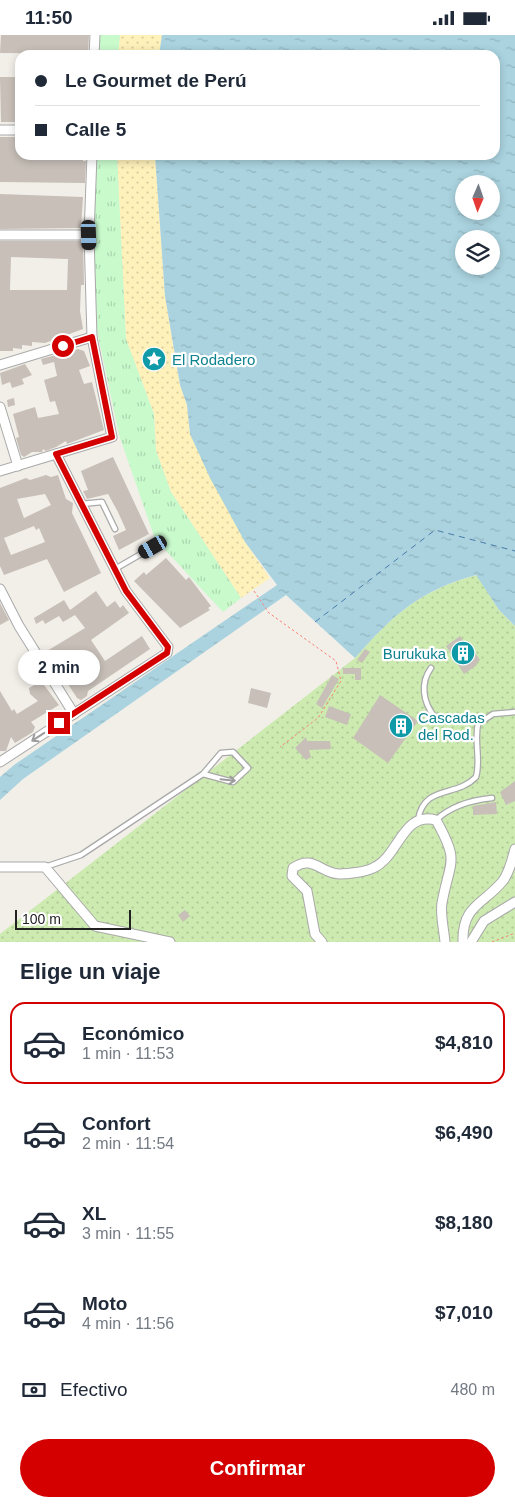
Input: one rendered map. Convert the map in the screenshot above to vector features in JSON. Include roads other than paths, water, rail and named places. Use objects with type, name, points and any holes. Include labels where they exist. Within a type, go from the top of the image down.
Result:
[{"type":"street","points":[[94,50],[95,35]]},
{"type":"street","points":[[0,129],[15,130]]},
{"type":"street","points":[[0,471],[112,437],[92,337],[89,235],[92,160]]},
{"type":"street","points":[[0,235],[89,235]]},
{"type":"street","points":[[0,365],[92,337]]},
{"type":"street","points":[[0,407],[18,465]]},
{"type":"street","points":[[0,762],[167,653],[166,641],[126,591],[56,454]]},
{"type":"street","points":[[0,589],[74,714]]},
{"type":"street","points":[[322,942],[315,934],[307,891],[292,876],[293,867],[301,862],[307,862],[338,874],[374,868],[389,855],[403,833],[418,820],[427,818],[436,820],[451,849],[452,865],[441,905],[446,942]]},
{"type":"street","points":[[463,942],[463,927],[471,909],[502,882],[515,849]]},
{"type":"street","points":[[0,867],[45,867],[95,926],[170,942]]},
{"type":"street","points":[[471,942],[484,921],[515,902]]},
{"type":"lane","points":[[81,504],[102,502],[115,529]]},
{"type":"lane","points":[[114,569],[153,547]]},
{"type":"lane","points":[[431,668],[426,675],[424,686],[427,707],[434,716]]},
{"type":"lane","points":[[418,820],[419,811],[426,800],[432,796],[463,786],[476,777],[478,770],[475,743],[478,724],[493,714],[515,713]]},
{"type":"lane","points":[[45,867],[81,855],[204,774],[219,755],[227,751],[236,754],[248,767],[233,782],[204,774]]},
{"type":"lane","points":[[436,820],[473,800],[492,798]]},
{"type":"water","points":[[162,35],[515,35],[515,626],[499,610],[476,575],[456,581],[409,606],[382,629],[355,658],[286,595],[23,779],[0,800],[0,777],[14,765],[277,585],[245,542],[210,478],[190,434],[187,405],[180,385],[165,296],[155,160],[500,160],[500,50],[160,50]]},
{"type":"place","name":"El Rodadero","points":[[154,359]]},
{"type":"place","name":"Burukuka","points":[[463,653]]},
{"type":"place","name":"Cascadas del Rod.","points":[[401,726]]}]
